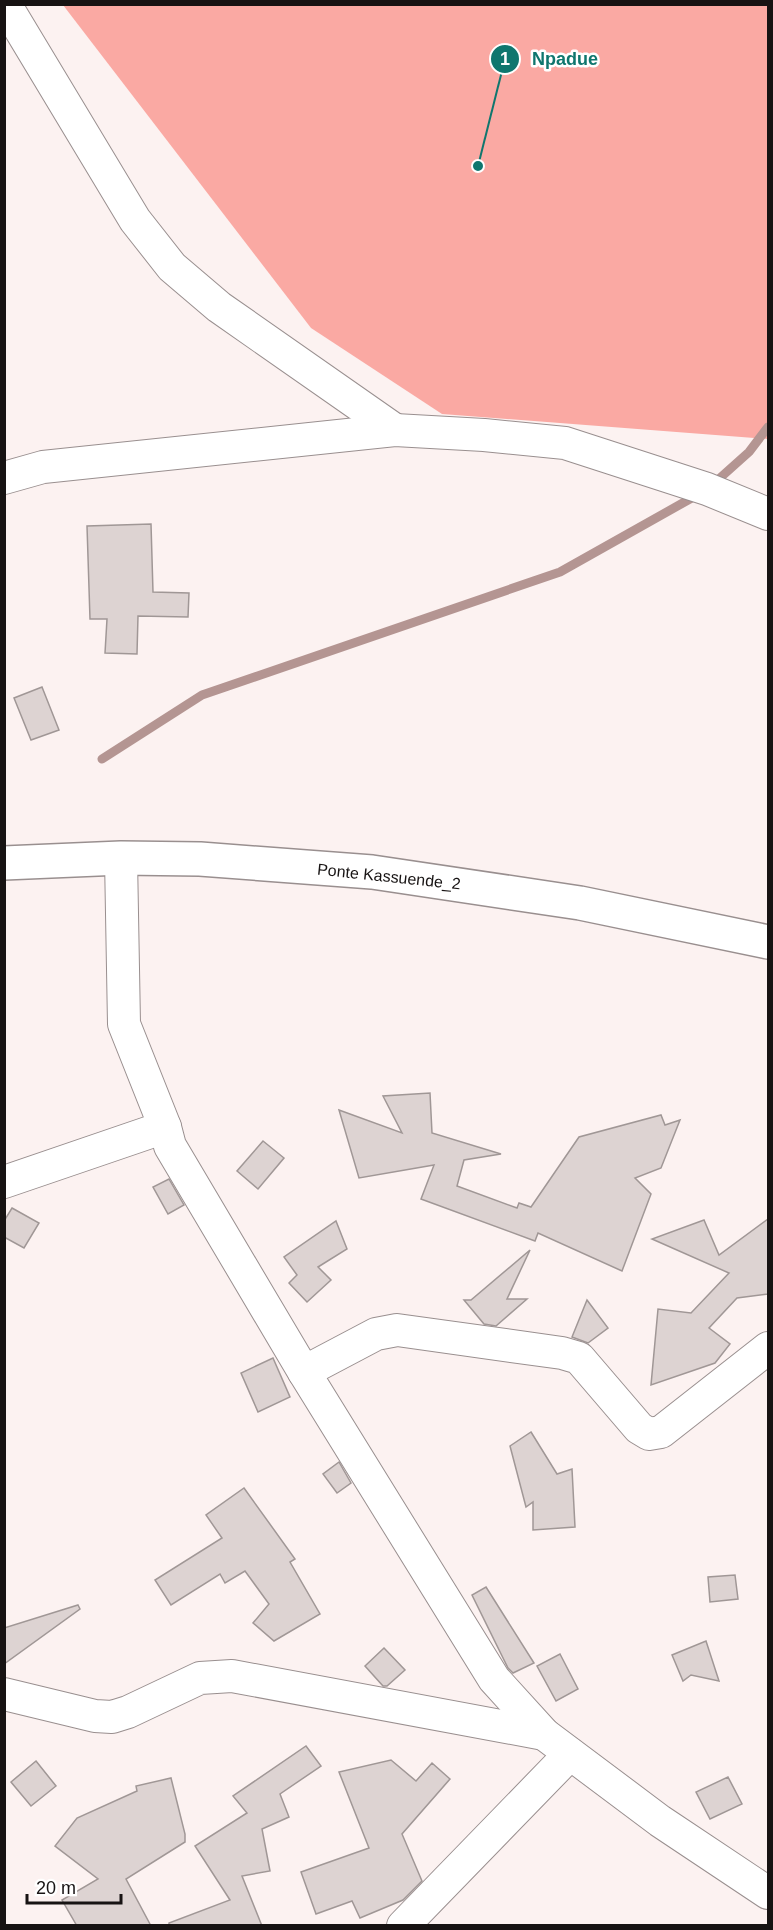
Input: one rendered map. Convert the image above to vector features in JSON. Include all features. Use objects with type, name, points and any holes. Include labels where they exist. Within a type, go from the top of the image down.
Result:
[{"type":"highway","name":"Ponte Kassuende_2","points":[[4,863],[121,858],[200,859],[372,872],[579,903],[768,942]]},
{"type":"street","points":[[5,4],[135,220],[172,267],[219,308],[394,430]]},
{"type":"street","points":[[4,478],[43,467],[394,430],[484,435],[565,443],[707,489],[768,514]]},
{"type":"street","points":[[121,858],[124,1024],[165,1127],[170,1146],[304,1372],[494,1679],[544,1734],[660,1821],[768,1893]]},
{"type":"street","points":[[4,1182],[165,1127]]},
{"type":"street","points":[[304,1372],[376,1334],[397,1330],[562,1353],[579,1358],[639,1428],[649,1434],[661,1432],[768,1348]]},
{"type":"street","points":[[4,1694],[95,1716],[112,1717],[128,1712],[200,1677],[232,1676],[544,1734]]},
{"type":"street","points":[[403,1926],[570,1754]]},
{"type":"shaded area","points":[[63,5],[768,5],[768,439],[442,414],[311,328]]},
{"type":"building","points":[[151,524],[153,592],[189,593],[188,617],[138,616],[137,654],[105,653],[107,619],[90,619],[87,526]]},
{"type":"building","points":[[42,687],[59,730],[31,740],[14,698]]},
{"type":"building","points":[[430,1093],[432,1133],[501,1154],[464,1160],[457,1186],[517,1208],[519,1203],[531,1207],[579,1137],[661,1115],[665,1125],[680,1120],[661,1168],[635,1178],[651,1194],[622,1271],[538,1233],[535,1241],[421,1199],[434,1165],[359,1178],[339,1110],[402,1133],[383,1096]]},
{"type":"building","points":[[263,1141],[284,1158],[258,1189],[237,1171]]},
{"type":"building","points":[[169,1179],[184,1205],[168,1214],[153,1187]]},
{"type":"building","points":[[12,1208],[39,1223],[24,1248],[4,1237],[4,1221]]},
{"type":"building","points":[[768,1219],[768,1294],[737,1298],[709,1328],[730,1344],[715,1363],[651,1385],[658,1309],[691,1313],[729,1273],[652,1239],[704,1220],[719,1255]]},
{"type":"building","points":[[336,1221],[347,1249],[318,1267],[331,1280],[307,1302],[289,1283],[297,1275],[284,1257]]},
{"type":"building","points":[[530,1250],[507,1299],[527,1299],[496,1326],[484,1324],[464,1300],[471,1300]]},
{"type":"building","points":[[587,1300],[608,1328],[588,1343],[572,1337]]},
{"type":"building","points":[[273,1358],[290,1397],[258,1412],[241,1373]]},
{"type":"building","points":[[531,1432],[557,1474],[572,1469],[575,1527],[533,1530],[533,1502],[526,1507],[510,1446]]},
{"type":"building","points":[[339,1462],[351,1483],[337,1493],[323,1474]]},
{"type":"building","points":[[244,1488],[295,1559],[290,1562],[320,1614],[274,1641],[253,1623],[269,1604],[245,1571],[225,1583],[220,1574],[171,1605],[155,1580],[222,1538],[206,1515]]},
{"type":"building","points":[[735,1575],[738,1599],[710,1602],[708,1577]]},
{"type":"building","points":[[486,1587],[534,1663],[513,1673],[508,1668],[472,1595]]},
{"type":"building","points":[[78,1605],[80,1609],[4,1664],[4,1628]]},
{"type":"building","points":[[706,1641],[719,1681],[691,1675],[683,1681],[672,1655]]},
{"type":"building","points":[[384,1648],[405,1670],[387,1686],[383,1686],[365,1666]]},
{"type":"building","points":[[560,1654],[578,1689],[556,1701],[537,1666]]},
{"type":"building","points":[[306,1746],[321,1766],[280,1794],[289,1817],[262,1829],[270,1871],[242,1876],[262,1926],[169,1926],[169,1923],[230,1900],[195,1846],[247,1813],[233,1796]]},
{"type":"building","points":[[391,1760],[416,1781],[432,1763],[450,1779],[402,1834],[422,1881],[403,1900],[360,1918],[352,1901],[316,1914],[301,1872],[369,1848],[339,1772]]},
{"type":"building","points":[[36,1761],[56,1786],[31,1806],[11,1782]]},
{"type":"building","points":[[728,1777],[742,1804],[710,1819],[696,1792]]},
{"type":"building","points":[[171,1778],[185,1842],[126,1879],[151,1926],[77,1926],[62,1900],[98,1879],[55,1846],[77,1818],[137,1791],[136,1786]]},
{"type":"waterway","points":[[711,486],[749,452],[768,427]]},
{"type":"waterway","points":[[102,759],[202,695],[560,572],[697,495]]},
{"type":"place","name":"Npadue","points":[[478,166]]}]
